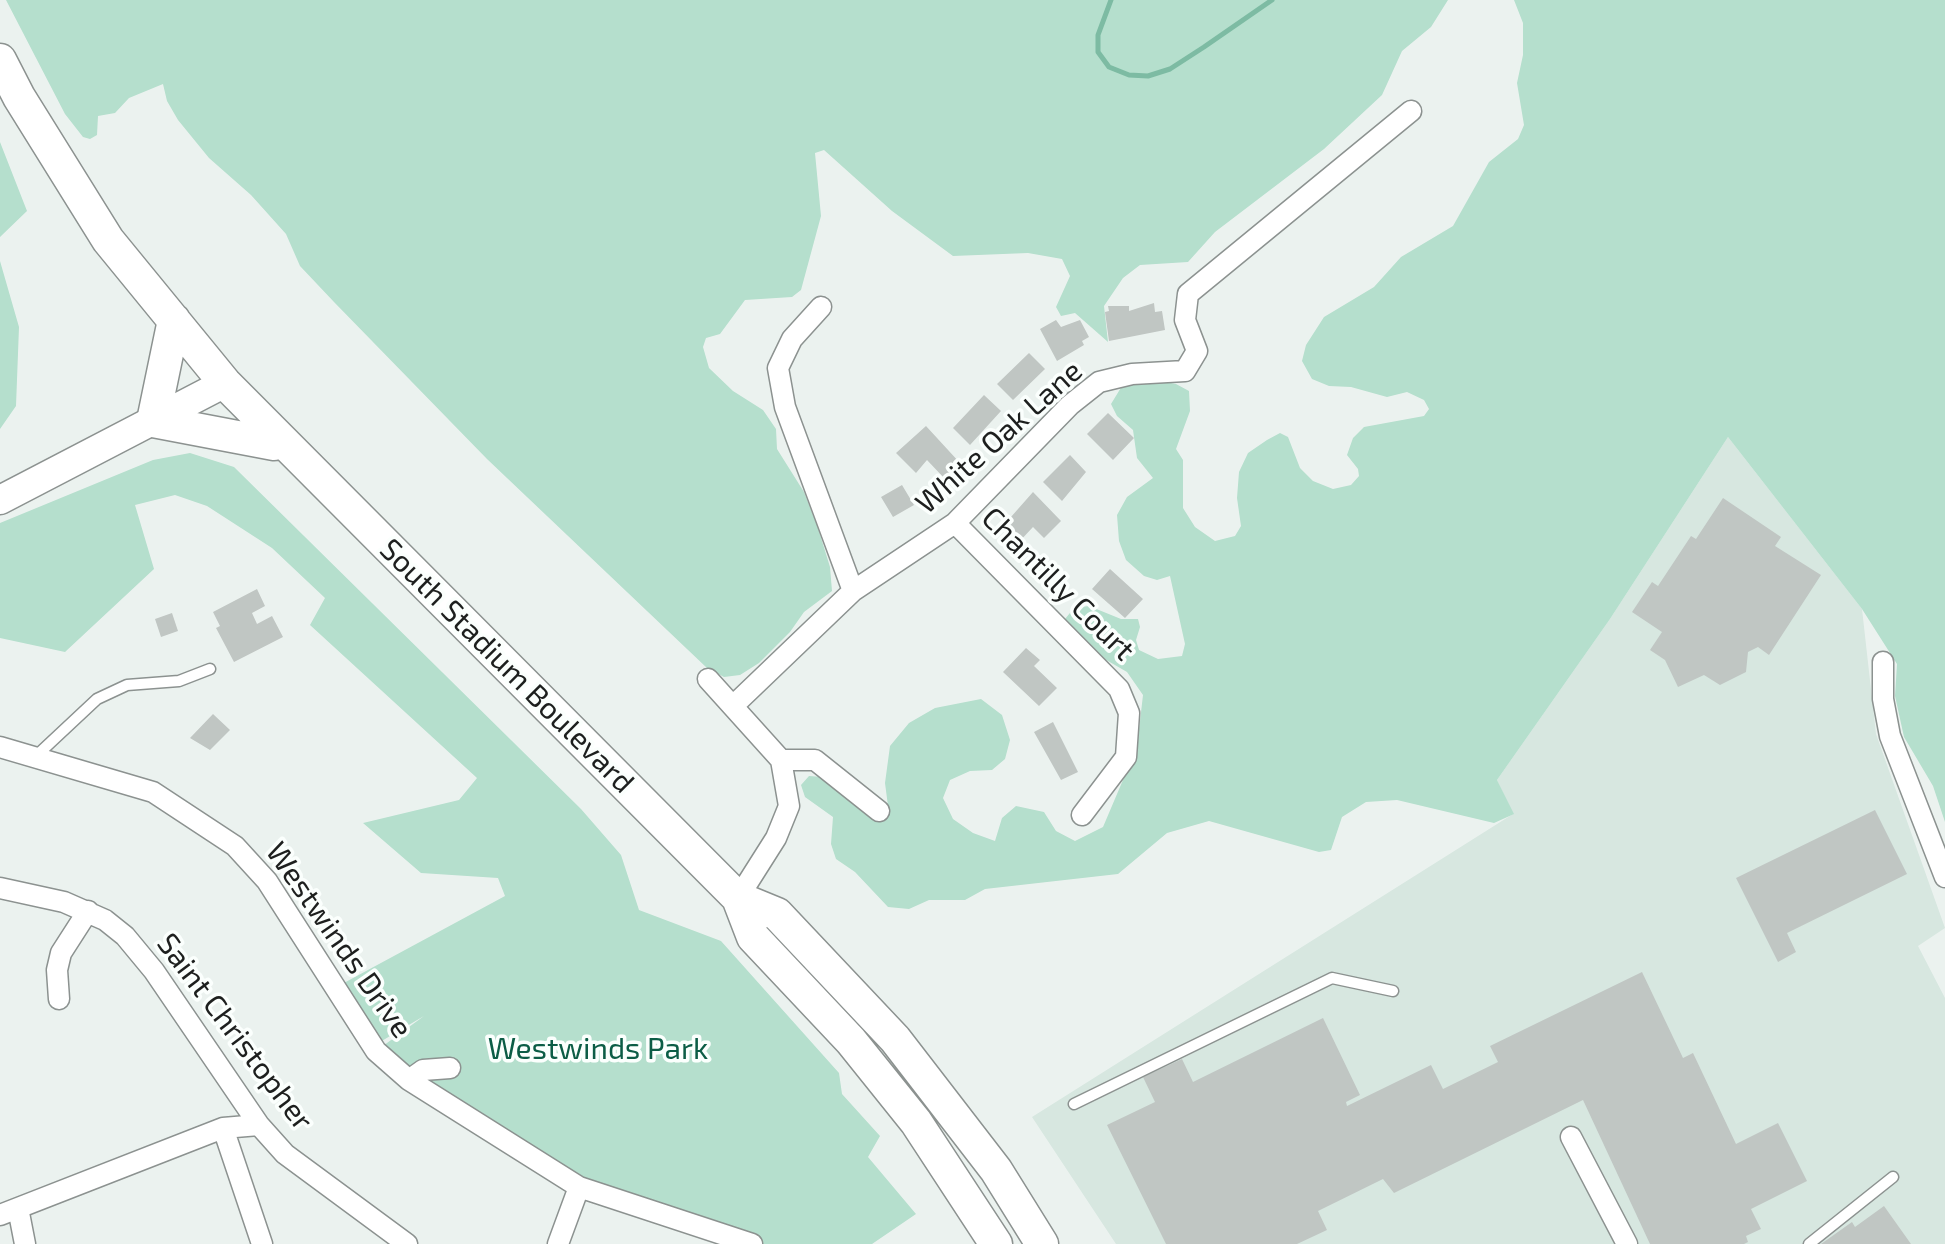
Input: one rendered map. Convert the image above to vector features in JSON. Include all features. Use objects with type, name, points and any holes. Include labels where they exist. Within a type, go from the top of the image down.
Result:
[{"type":"main road","name":"South Stadium Boulevard","points":[[0,60],[19,97],[108,240],[225,383],[738,898],[777,914],[895,1039],[996,1170],[1042,1244]]},
{"type":"main road","points":[[153,421],[174,320]]},
{"type":"main road","points":[[0,500],[225,383]]},
{"type":"main road","points":[[153,421],[274,444],[282,441]]},
{"type":"main road","points":[[738,898],[753,937],[851,1041],[916,1122],[996,1244]]},
{"type":"street","name":"White Oak Lane","points":[[734,705],[853,591],[955,523],[1070,405],[1099,382],[1132,374],[1185,371],[1197,351],[1185,320],[1188,294],[1411,111]]},
{"type":"street","points":[[821,307],[792,339],[778,368],[785,407],[853,591]]},
{"type":"street","name":"Chantilly Court","points":[[955,523],[1119,689],[1129,713],[1126,757],[1082,815]]},
{"type":"street","points":[[1883,662],[1883,699],[1890,736],[1945,877]]},
{"type":"street","points":[[708,679],[781,760],[789,806],[776,838],[738,898]]},
{"type":"street","name":"Westwinds Drive","points":[[0,747],[153,792],[235,846],[267,881],[376,1051],[409,1080],[579,1187],[752,1244]]},
{"type":"street","points":[[781,760],[815,760],[879,811]]},
{"type":"street","name":"Saint Christopher","points":[[0,888],[64,902],[88,911],[125,936],[154,971],[259,1125],[285,1154],[407,1244]]},
{"type":"street","points":[[59,999],[57,970],[61,953],[88,911]]},
{"type":"street","points":[[409,1080],[423,1070],[450,1068]]},
{"type":"street","points":[[25,1244],[9,1212],[223,1128],[259,1125]]},
{"type":"street","points":[[223,1128],[262,1244]]},
{"type":"street","points":[[1571,1137],[1627,1244]]},
{"type":"street","points":[[558,1244],[579,1187]]},
{"type":"lane","points":[[35,757],[97,699],[127,685],[179,681],[210,669]]},
{"type":"lane","points":[[1074,1104],[1332,978],[1393,991]]},
{"type":"lane","points":[[1809,1244],[1893,1177]]},
{"type":"shaded area","points":[[1728,437],[1862,609],[1876,734],[1945,928],[1918,946],[1945,998],[1945,1244],[1116,1244],[1032,1117],[1513,814],[1497,780],[1610,619]]},
{"type":"green space","points":[[6,0],[1448,0],[1431,27],[1402,51],[1382,95],[1324,149],[1215,232],[1188,262],[1140,265],[1123,278],[1104,306],[1108,342],[1075,313],[1061,316],[1056,307],[1070,276],[1062,259],[1028,253],[953,256],[892,211],[824,150],[815,153],[821,216],[801,290],[792,297],[745,300],[720,334],[706,338],[703,347],[709,368],[733,391],[763,410],[776,429],[777,449],[804,492],[818,528],[830,567],[832,591],[804,612],[790,632],[759,663],[740,675],[724,677],[707,668],[487,459],[334,302],[300,266],[286,234],[251,195],[209,158],[178,120],[167,101],[163,84],[129,98],[115,113],[98,116],[97,135],[90,139],[83,137],[65,114]]},
{"type":"green space","points":[[1514,0],[1945,0],[1945,822],[1933,786],[1904,737],[1895,696],[1897,664],[1862,609],[1728,437],[1610,619],[1497,780],[1514,814],[1494,823],[1397,800],[1366,802],[1342,817],[1331,850],[1319,852],[1209,821],[1167,833],[1118,874],[985,889],[965,900],[929,900],[909,909],[888,907],[855,872],[836,859],[831,844],[833,817],[805,797],[801,785],[809,776],[823,777],[882,821],[888,806],[885,783],[890,746],[909,723],[935,708],[981,699],[1002,715],[1010,740],[1005,759],[992,770],[970,771],[950,780],[943,798],[953,819],[973,833],[995,841],[1002,818],[1016,806],[1044,812],[1056,831],[1075,841],[1103,827],[1137,747],[1143,695],[1127,672],[1082,646],[1065,619],[1074,608],[1089,606],[1121,619],[1138,619],[1140,627],[1136,640],[1139,650],[1158,659],[1182,656],[1185,644],[1170,576],[1157,580],[1144,576],[1126,560],[1119,541],[1117,515],[1127,497],[1153,478],[1137,458],[1133,430],[1117,416],[1111,404],[1122,386],[1155,380],[1176,384],[1189,391],[1190,411],[1176,449],[1183,460],[1183,508],[1195,527],[1215,541],[1235,536],[1241,526],[1237,498],[1239,472],[1248,453],[1267,440],[1280,433],[1288,437],[1300,468],[1313,481],[1333,489],[1351,485],[1359,476],[1358,469],[1347,455],[1353,438],[1364,427],[1424,416],[1429,409],[1424,400],[1407,392],[1387,397],[1351,387],[1329,386],[1312,379],[1302,361],[1306,345],[1324,317],[1374,287],[1401,257],[1453,226],[1489,162],[1518,139],[1524,125],[1517,83],[1523,55],[1523,23]]},
{"type":"green space","points":[[0,142],[27,211],[0,237]]},
{"type":"green space","points":[[0,261],[19,327],[16,406],[0,429]]},
{"type":"green space","name":"Westwinds Park","points":[[190,453],[234,467],[581,809],[621,855],[639,910],[721,941],[839,1073],[842,1094],[880,1136],[868,1157],[916,1214],[872,1244],[752,1244],[579,1187],[376,1051],[424,1016],[380,1042],[342,984],[505,896],[498,878],[421,873],[363,823],[459,800],[477,778],[310,625],[325,598],[272,548],[207,506],[175,495],[135,505],[154,569],[65,652],[0,638],[0,523],[153,460]]},
{"type":"building","points":[[1154,303],[1155,312],[1162,311],[1165,330],[1109,341],[1105,312],[1109,311],[1108,306],[1129,306],[1129,311]]},
{"type":"building","points":[[1056,320],[1061,327],[1080,320],[1089,337],[1082,341],[1084,345],[1057,361],[1040,329]]},
{"type":"building","points":[[1029,353],[1045,369],[1013,400],[997,384]]},
{"type":"building","points":[[984,395],[1001,411],[970,445],[953,428]]},
{"type":"building","points":[[1108,413],[1134,438],[1113,460],[1087,434]]},
{"type":"building","points":[[926,426],[960,463],[944,478],[927,460],[916,473],[896,453]]},
{"type":"building","points":[[1070,455],[1086,472],[1062,501],[1043,482]]},
{"type":"building","points":[[902,485],[914,505],[893,517],[881,497]]},
{"type":"building","points":[[1033,492],[1061,521],[1044,538],[1033,527],[1019,542],[1003,526]]},
{"type":"building","points":[[1723,498],[1781,537],[1775,546],[1821,575],[1769,655],[1758,647],[1748,652],[1746,672],[1720,685],[1704,675],[1678,687],[1665,660],[1650,650],[1662,632],[1632,612],[1652,582],[1658,586],[1691,536],[1696,539]]},
{"type":"building","points":[[1110,569],[1143,599],[1125,618],[1092,589]]},
{"type":"building","points":[[257,589],[265,606],[252,613],[257,624],[272,616],[283,637],[234,662],[216,628],[220,626],[213,612]]},
{"type":"building","points":[[172,613],[178,631],[161,637],[155,619]]},
{"type":"building","points":[[1026,648],[1040,660],[1034,666],[1057,688],[1039,706],[1003,672]]},
{"type":"building","points":[[213,714],[230,730],[210,750],[190,738]]},
{"type":"building","points":[[1053,722],[1078,772],[1061,780],[1034,732]]},
{"type":"building","points":[[1875,810],[1907,874],[1787,933],[1796,952],[1778,962],[1736,878]]},
{"type":"building","points":[[1642,972],[1683,1058],[1693,1053],[1736,1144],[1778,1123],[1807,1181],[1751,1209],[1761,1229],[1746,1236],[1748,1242],[1744,1244],[1650,1244],[1583,1100],[1394,1193],[1383,1179],[1318,1211],[1327,1230],[1297,1244],[1166,1244],[1107,1125],[1155,1102],[1143,1077],[1182,1059],[1193,1082],[1323,1018],[1360,1095],[1346,1102],[1347,1106],[1431,1065],[1443,1089],[1498,1062],[1490,1046]]},
{"type":"building","points":[[1884,1206],[1911,1244],[1821,1244],[1852,1222],[1855,1227]]},
{"type":"waterway","points":[[1111,0],[1098,35],[1098,52],[1109,67],[1129,75],[1148,76],[1170,69],[1272,0]]}]
